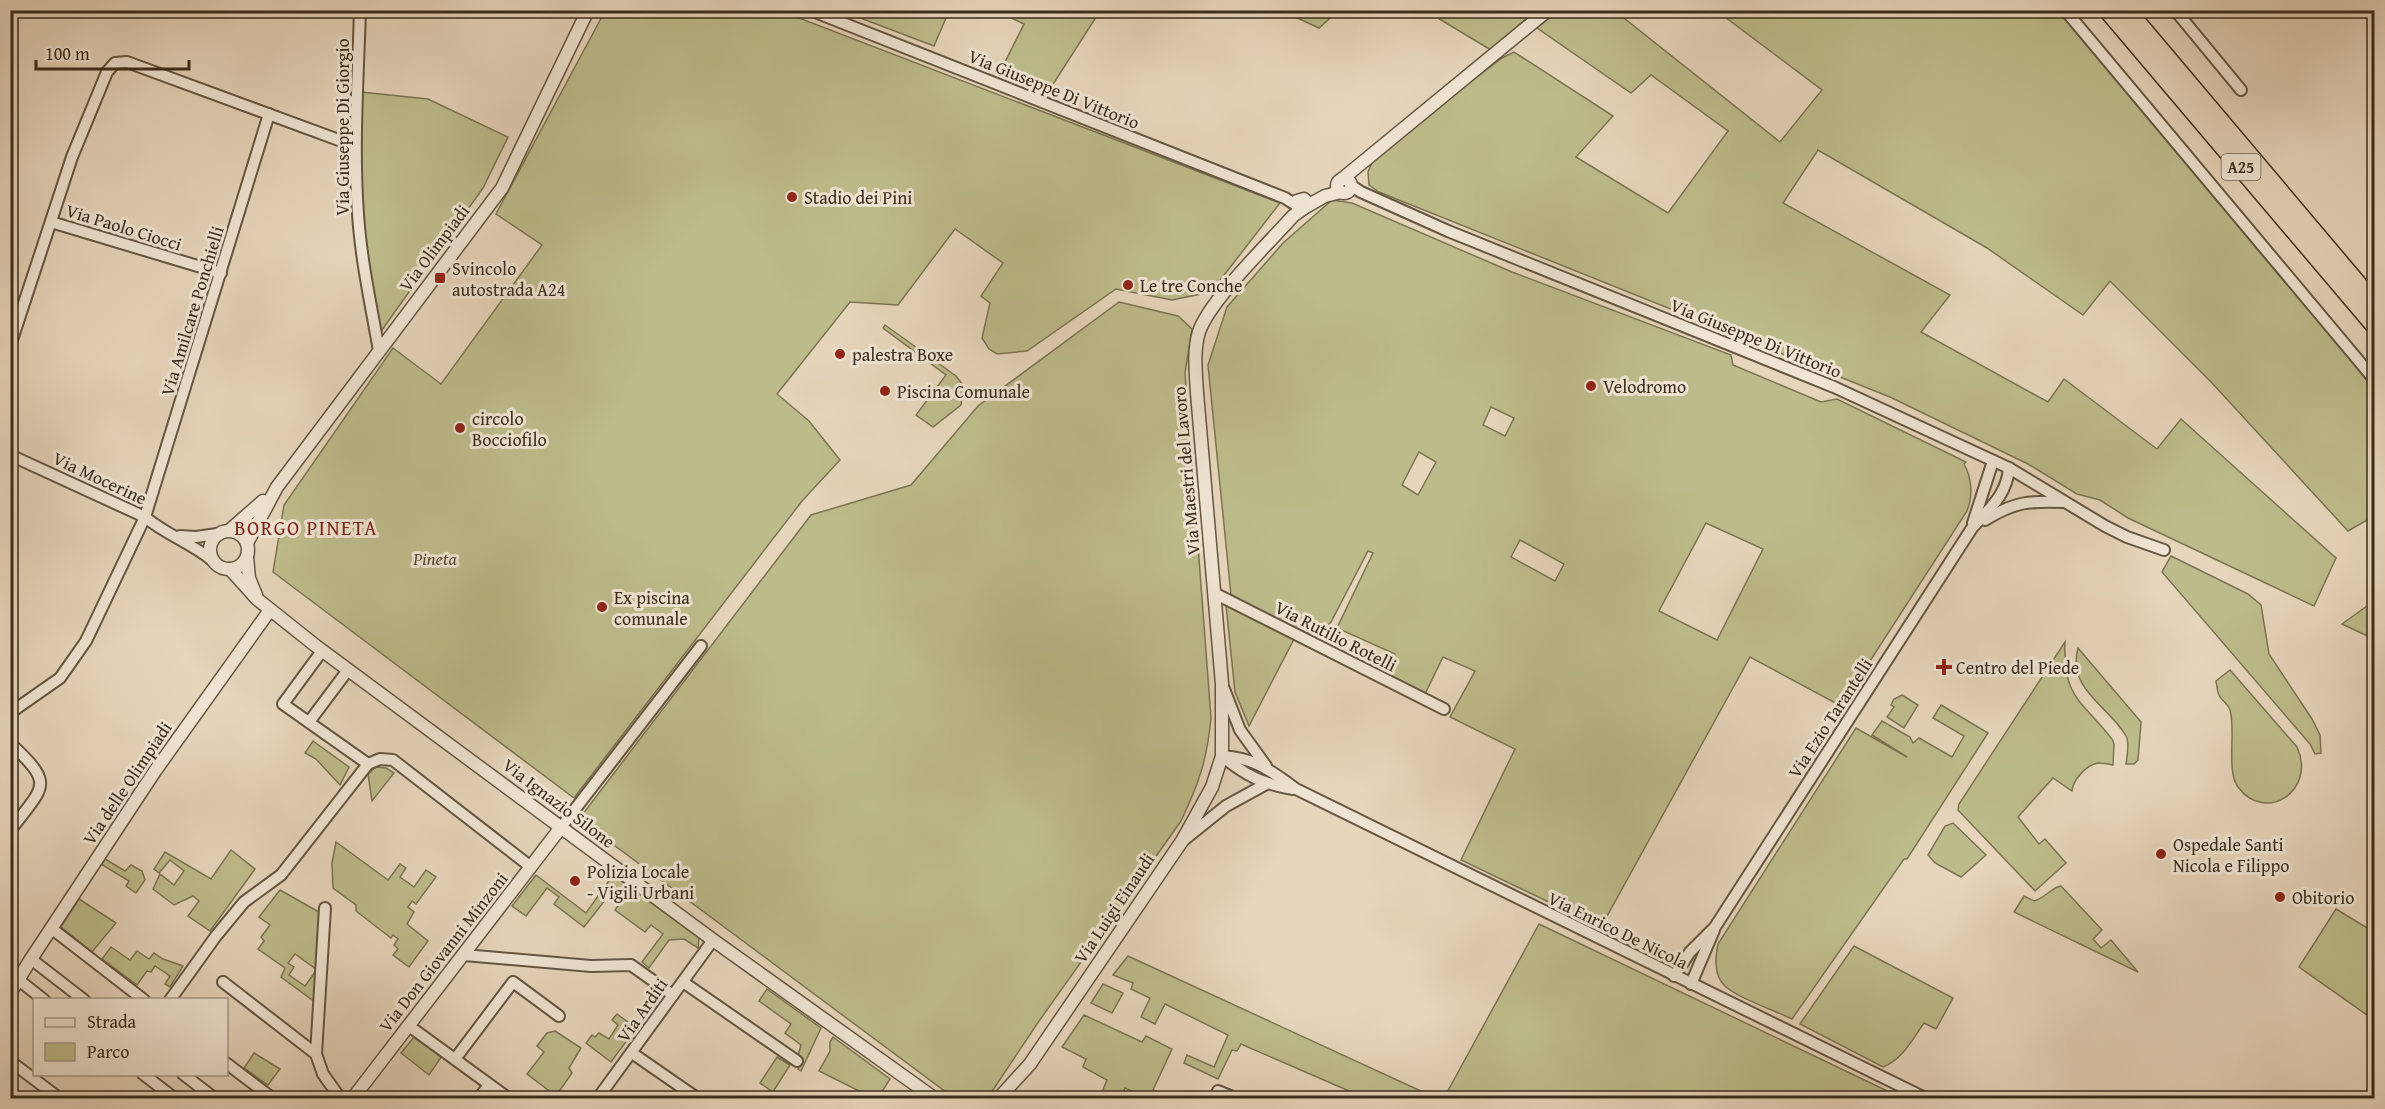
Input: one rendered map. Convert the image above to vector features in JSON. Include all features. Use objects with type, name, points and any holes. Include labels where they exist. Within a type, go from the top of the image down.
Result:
[{"type":"highway","name":"A25","points":[[2108,10],[2374,324]]},
{"type":"highway","name":"A25","points":[[2126,10],[2374,304]]},
{"type":"street","name":"Via Giuseppe Di Giorgio","points":[[360,10],[356,146],[360,237],[379,351]]},
{"type":"street","name":"Via Olimpiadi","points":[[230,530],[251,514],[277,487],[501,188],[588,10]]},
{"type":"street","name":"Via Giuseppe Di Vittorio","points":[[810,10],[1298,205]]},
{"type":"street","points":[[1344,186],[1358,166],[1548,10]]},
{"type":"street","points":[[2065,10],[2374,379]]},
{"type":"street","points":[[2175,10],[2241,90]]},
{"type":"street","points":[[10,346],[86,122],[107,72],[115,63],[127,62],[356,146]]},
{"type":"street","name":"Via Amilcare Ponchielli","points":[[10,712],[60,678],[86,641],[145,517],[269,114]]},
{"type":"street","name":"Via Giuseppe Di Vittorio","points":[[1344,186],[1448,231],[1834,387],[1993,460],[2127,537],[2164,550]]},
{"type":"street","name":"Via Maestri del Lavoro","points":[[1222,756],[1222,684],[1197,393],[1196,354],[1199,333],[1214,306],[1298,205],[1323,192],[1344,186]]},
{"type":"street","name":"Via Paolo Ciocci","points":[[51,222],[221,273]]},
{"type":"street","name":"Via Mocerine","points":[[10,455],[145,517],[157,527],[212,560]]},
{"type":"street","points":[[1972,528],[1993,460]]},
{"type":"street","points":[[1972,528],[1994,504],[2008,482],[2009,468]]},
{"type":"street","name":"Via Olimpiadi","points":[[247,543],[277,487]]},
{"type":"street","points":[[1972,528],[2008,506],[2036,501],[2065,502]]},
{"type":"street","name":"Via Ezio Tarantelli","points":[[1715,927],[1972,528]]},
{"type":"street","points":[[247,557],[240,565],[230,569],[220,567],[212,560],[209,549],[217,534],[230,530],[240,534],[247,543],[249,578],[257,599]]},
{"type":"street","name":"Via Mocerine","points":[[173,535],[196,537],[217,534]]},
{"type":"street","name":"Via Ignazio Silone","points":[[230,569],[257,599],[322,651],[562,826],[713,940],[932,1098]]},
{"type":"street","name":"Via Rutilio Rotelli","points":[[1214,592],[1444,710]]},
{"type":"street","name":"Via delle Olimpiadi","points":[[10,993],[20,981],[31,959],[155,771],[270,610]]},
{"type":"street","points":[[562,826],[701,646]]},
{"type":"street","points":[[322,651],[283,704],[368,764]]},
{"type":"street","points":[[309,722],[348,670]]},
{"type":"street","points":[[1222,684],[1240,730],[1268,769]]},
{"type":"street","points":[[10,743],[34,766],[41,782],[38,794],[10,831]]},
{"type":"street","points":[[1222,756],[1244,757],[1268,769],[1296,789]]},
{"type":"street","points":[[1222,756],[1239,770],[1266,784],[1296,789]]},
{"type":"street","name":"Via Luigi Einaudi","points":[[1010,1098],[1022,1074],[1182,841],[1212,787],[1222,756]]},
{"type":"street","points":[[171,998],[244,902],[281,875],[368,764],[380,759],[393,760],[531,867]]},
{"type":"street","points":[[1182,841],[1226,806],[1266,784]]},
{"type":"street","name":"Via Enrico De Nicola","points":[[1296,789],[1925,1098]]},
{"type":"street","name":"Via Don Giovanni Minzoni","points":[[354,1098],[562,826]]},
{"type":"street","points":[[325,908],[316,1054],[323,1074],[340,1098]]},
{"type":"street","points":[[1674,976],[1690,952],[1715,927]]},
{"type":"street","points":[[1691,984],[1715,927]]},
{"type":"street","points":[[51,928],[143,998]]},
{"type":"street","name":"Via Arditi","points":[[598,1098],[713,940]]},
{"type":"street","points":[[464,955],[591,966],[631,965],[673,995]]},
{"type":"street","points":[[31,959],[83,998]]},
{"type":"street","points":[[20,981],[43,998]]},
{"type":"street","points":[[223,982],[316,1054]]},
{"type":"street","points":[[454,1059],[513,982],[559,1016]]},
{"type":"street","points":[[683,982],[796,1061]]},
{"type":"street","points":[[409,1026],[508,1098]]},
{"type":"street","points":[[632,1053],[697,1098]]},
{"type":"street","points":[[10,1061],[59,1098]]},
{"type":"street","points":[[228,1065],[272,1098]]},
{"type":"street","name":"Via Luigi Einaudi","points":[[999,1098],[1022,1074]]},
{"type":"street","points":[[145,1076],[171,1097]]},
{"type":"street","points":[[186,1076],[214,1098]]},
{"type":"street","points":[[479,1098],[489,1085]]},
{"type":"street","points":[[1217,1095],[1235,1098]]},
{"type":"green space","points":[[1535,10],[1491,50],[1426,11]]},
{"type":"green space","name":"Pineta","points":[[605,11],[781,11],[1280,203],[1211,292],[1172,300],[1116,289],[1027,351],[997,354],[989,349],[982,338],[990,303],[981,296],[1003,263],[955,229],[898,305],[850,302],[777,394],[809,421],[840,460],[802,501],[574,798],[273,572],[284,505],[393,348],[441,384],[542,245],[496,214]]},
{"type":"green space","points":[[842,11],[949,11],[934,46]]},
{"type":"green space","points":[[997,11],[1100,11],[1050,89],[1001,70],[1024,24]]},
{"type":"green space","points":[[1282,11],[1338,11],[1319,28]]},
{"type":"green space","points":[[1558,11],[1615,11],[1780,142],[1822,90],[1717,11],[2059,11],[2341,347],[2374,390],[2374,516],[2348,531],[2212,383],[2110,281],[2083,315],[1987,248],[1818,150],[1783,203],[1950,295],[1921,332],[2048,402],[2064,379],[2157,449],[2181,419],[2336,558],[2314,606],[2128,518],[2100,500],[2077,494],[2028,464],[1890,397],[1379,192],[1369,185],[1368,172],[1374,158],[1466,85],[1502,58],[1514,52],[1613,116],[1576,157],[1668,213],[1728,131],[1651,75],[1631,93],[1537,28]]},
{"type":"green space","points":[[361,92],[428,99],[508,137],[483,188],[377,337],[360,237]]},
{"type":"green space","points":[[1332,200],[1352,203],[1512,272],[1731,355],[1733,365],[1821,402],[1837,399],[1966,462],[1964,464],[1971,487],[1967,511],[1841,706],[1750,657],[1601,927],[1461,860],[1515,749],[1450,717],[1475,671],[1443,657],[1425,694],[1386,673],[1395,654],[1337,628],[1373,553],[1368,551],[1331,622],[1321,633],[1303,633],[1231,595],[1208,365],[1227,307],[1283,243]],"holes":[[[1491,407],[1514,418],[1505,436],[1483,425]],[[1419,452],[1436,462],[1418,495],[1402,485]],[[1706,523],[1763,549],[1717,640],[1659,611]],[[1520,540],[1564,564],[1555,581],[1511,557]]]},
{"type":"green space","points":[[1119,302],[1178,316],[1192,329],[1185,373],[1211,718],[1207,746],[1193,795],[1181,821],[993,1090],[986,1098],[954,1098],[579,819],[811,515],[911,485],[978,406]]},
{"type":"green space","points":[[885,325],[956,376],[963,385],[961,405],[933,427],[916,415],[946,375],[883,328]]},
{"type":"green space","points":[[2171,556],[2248,594],[2261,605],[2269,654],[2312,719],[2320,735],[2321,753],[2315,754],[2310,744],[2162,572]]},
{"type":"green space","points":[[2374,601],[2374,639],[2342,624]]},
{"type":"green space","points":[[1226,605],[1294,639],[1249,726],[1235,692]]},
{"type":"green space","points":[[2065,642],[2067,676],[2071,687],[2083,706],[2112,739],[2114,744],[2113,765],[2093,764],[2078,778],[2072,791],[2053,778],[2018,817],[2039,844],[2045,839],[2066,863],[2035,891],[1958,810],[1959,804]]},
{"type":"green space","points":[[2078,648],[2141,722],[2138,760],[2134,764],[2126,764],[2128,746],[2126,736],[2084,686],[2078,675],[2076,663]]},
{"type":"green space","points":[[2230,670],[2297,747],[2301,763],[2300,777],[2294,789],[2285,797],[2274,802],[2261,803],[2249,798],[2234,780],[2232,718],[2229,708],[2218,693],[2216,681]]},
{"type":"green space","points":[[1902,695],[1918,705],[1904,728],[1887,717],[1894,707],[1891,705],[1894,699]]},
{"type":"green space","points":[[1941,705],[1988,733],[1907,859],[1904,859],[1792,1019],[1729,990],[1718,976],[1716,960],[1718,944],[1856,728],[1907,757],[1872,735],[1882,721],[1910,737],[1913,743],[1919,738],[1952,757],[1964,736],[1933,718]]},
{"type":"green space","points":[[313,741],[349,767],[340,785],[316,759],[305,753]]},
{"type":"green space","points":[[376,767],[386,768],[394,773],[372,801],[368,774]]},
{"type":"green space","points":[[1953,823],[1986,855],[1961,877],[1935,863],[1928,855],[1945,826]]},
{"type":"green space","points":[[336,842],[388,880],[400,864],[406,868],[400,877],[414,887],[426,870],[436,877],[416,904],[412,901],[408,907],[414,912],[407,924],[428,941],[409,967],[393,955],[398,949],[394,945],[398,939],[393,935],[391,938],[356,911],[356,905],[333,888],[332,863]]},
{"type":"green space","points":[[231,850],[255,869],[210,931],[188,916],[199,901],[193,896],[174,905],[153,889],[160,874],[174,885],[184,871],[170,860],[159,873],[154,869],[165,852],[211,879]]},
{"type":"green space","points":[[105,859],[125,871],[131,865],[142,871],[145,880],[136,893],[126,886],[129,881],[101,864]]},
{"type":"green space","points":[[536,875],[586,913],[613,875],[699,938],[698,948],[684,939],[669,940],[649,968],[642,962],[663,934],[651,925],[645,932],[615,910],[620,903],[609,895],[584,927],[554,904],[559,897],[547,888],[526,916],[512,906]]},
{"type":"green space","points":[[2061,886],[2102,930],[2093,939],[2101,948],[2111,940],[2138,972],[2014,912],[2024,896],[2034,901]]},
{"type":"green space","points":[[280,890],[319,912],[316,969],[295,954],[288,963],[294,967],[289,975],[305,986],[315,972],[315,1002],[281,977],[285,968],[258,949],[264,941],[261,937],[270,925],[259,917]]},
{"type":"green space","points":[[79,899],[116,923],[92,952],[61,927]]},
{"type":"green space","points":[[2336,909],[2374,932],[2374,1020],[2299,967]]},
{"type":"green space","points":[[1539,924],[1902,1098],[1444,1098]]},
{"type":"green space","points":[[1854,946],[1953,998],[1936,1029],[1924,1023],[1902,1054],[1883,1067],[1800,1024]]},
{"type":"green space","points":[[111,947],[130,960],[137,951],[149,959],[154,953],[183,966],[170,987],[165,984],[170,976],[155,966],[151,972],[147,971],[137,985],[102,959]]},
{"type":"green space","points":[[1128,956],[1436,1098],[1411,1098],[1401,1094],[1393,1098],[1365,1098],[1241,1044],[1237,1051],[1232,1050],[1218,1079],[1184,1063],[1187,1055],[1214,1067],[1228,1035],[1165,1004],[1155,1024],[1141,1017],[1150,998],[1131,989],[1133,983],[1113,975]]},
{"type":"green space","points":[[1103,984],[1123,993],[1112,1013],[1091,1003]]},
{"type":"green space","points":[[767,989],[821,1028],[801,1071],[798,1069],[803,1059],[798,1056],[801,1045],[785,1033],[791,1024],[759,1001]]},
{"type":"green space","points":[[617,1014],[636,1028],[611,1062],[586,1043],[592,1035],[595,1037],[599,1033],[609,1039],[618,1025],[612,1020]]},
{"type":"green space","points":[[1084,1015],[1142,1042],[1146,1036],[1172,1049],[1153,1090],[1170,1098],[1147,1098],[1125,1088],[1120,1098],[1088,1098],[1090,1093],[1100,1097],[1107,1080],[1083,1067],[1086,1059],[1062,1047]]},
{"type":"green space","points":[[555,1031],[581,1048],[569,1068],[572,1073],[556,1096],[527,1074],[544,1052],[537,1046],[547,1033]]},
{"type":"green space","points":[[414,1037],[442,1056],[429,1075],[401,1053]]},
{"type":"green space","points":[[833,1037],[890,1079],[878,1098],[873,1098],[819,1071],[830,1051],[830,1042]]},
{"type":"green space","points":[[254,1053],[280,1069],[268,1085],[244,1068]]},
{"type":"green space","points":[[777,1057],[790,1065],[773,1092],[760,1083]]},
{"type":"place","name":"Stadio dei Pini","points":[[792,197]]},
{"type":"place","name":"Svincolo autostrada A24","points":[[440,278]]},
{"type":"place","name":"Le tre Conche","points":[[1128,285]]},
{"type":"place","name":"palestra Boxe","points":[[840,354]]},
{"type":"place","name":"Velodromo","points":[[1591,386]]},
{"type":"place","name":"Piscina Comunale","points":[[885,391]]},
{"type":"place","name":"circolo Bocciofilo","points":[[460,428]]},
{"type":"place","name":"Ex piscina comunale","points":[[602,607]]},
{"type":"place","name":"Centro del Piede","points":[[1944,667]]},
{"type":"place","name":"Ospedale Santi Nicola e Filippo","points":[[2161,854]]},
{"type":"place","name":"Polizia Locale - Vigili Urbani","points":[[575,881]]},
{"type":"place","name":"Obitorio","points":[[2280,897]]},
{"type":"district","name":"BORGO PINETA","points":[[306,527]]}]
